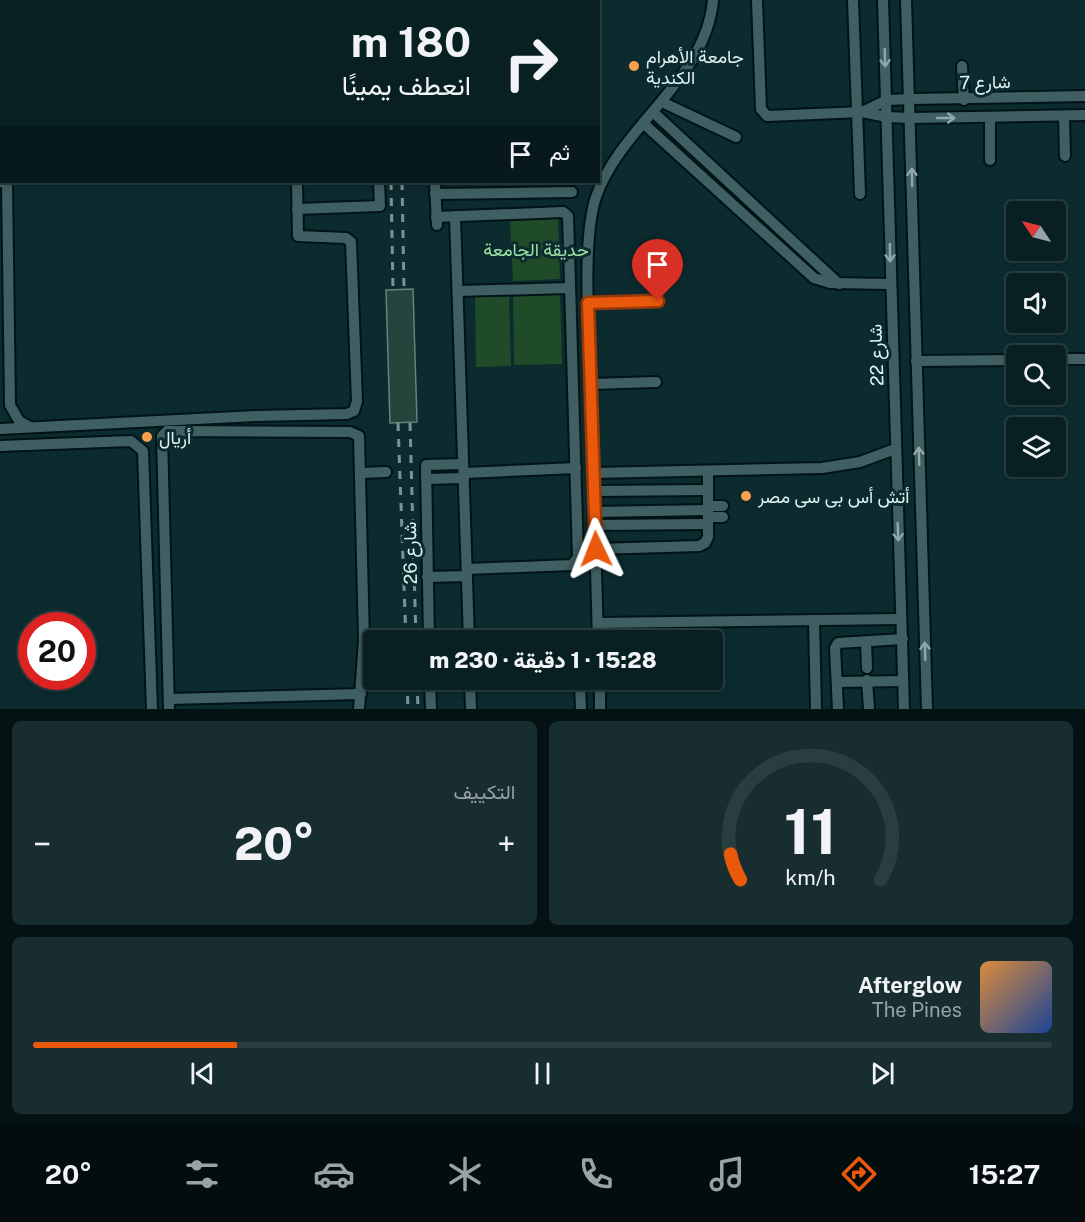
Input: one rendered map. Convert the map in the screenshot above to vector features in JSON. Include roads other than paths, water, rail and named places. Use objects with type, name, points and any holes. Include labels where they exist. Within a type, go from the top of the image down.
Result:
[{"type":"street","points":[[598,630],[588,303],[591,226],[596,197],[606,175],[643,123],[662,102],[705,33],[713,0]]},
{"type":"street","points":[[757,0],[761,109],[764,114],[770,117],[860,112],[887,100]]},
{"type":"street","points":[[854,0],[860,112],[860,194]]},
{"type":"street","name":"شارع 22","points":[[883,0],[904,709]]},
{"type":"street","points":[[906,0],[927,709]]},
{"type":"street","points":[[962,66],[964,100]]},
{"type":"street","name":"شارع 7","points":[[887,100],[1085,96]]},
{"type":"street","points":[[662,102],[736,137]]},
{"type":"street","points":[[653,112],[838,284]]},
{"type":"street","name":"شارع 7","points":[[860,112],[887,117],[911,118],[1085,115]]},
{"type":"street","points":[[1064,117],[1065,156]]},
{"type":"street","points":[[990,118],[990,160]]},
{"type":"street","points":[[643,123],[807,273],[822,282],[891,285]]},
{"type":"street","points":[[7,183],[10,405],[19,422],[30,427]]},
{"type":"street","points":[[0,429],[256,416],[347,414],[354,411],[357,401],[351,242],[348,238],[298,237],[297,183]]},
{"type":"street","points":[[297,209],[380,206],[379,183]]},
{"type":"street","points":[[427,577],[567,566],[576,562],[576,468],[568,216],[565,212],[455,216],[437,221],[435,183]]},
{"type":"street","points":[[435,194],[572,192]]},
{"type":"street","points":[[455,216],[469,630]]},
{"type":"street","points":[[458,291],[570,288]]},
{"type":"street","points":[[588,303],[658,301]]},
{"type":"street","points":[[1066,359],[1085,359]]},
{"type":"street","points":[[916,361],[1006,360]]},
{"type":"street","points":[[591,384],[656,382]]},
{"type":"street","points":[[359,709],[361,694],[364,640],[360,439],[353,432],[167,431],[163,433],[169,704],[361,694]]},
{"type":"street","points":[[0,446],[131,441],[143,451],[152,709]]},
{"type":"street","points":[[593,473],[841,466],[895,449]]},
{"type":"street","name":"شارع 26","points":[[429,630],[426,465],[464,472]]},
{"type":"street","points":[[426,478],[464,472],[576,468]]},
{"type":"street","points":[[596,549],[703,546],[708,537],[708,471]]},
{"type":"street","points":[[361,473],[386,472]]},
{"type":"street","points":[[594,491],[708,490]]},
{"type":"street","points":[[595,525],[723,511]]},
{"type":"street","points":[[594,512],[708,514]]},
{"type":"street","points":[[598,623],[901,619]]},
{"type":"street","points":[[813,620],[816,709]]},
{"type":"street","points":[[838,709],[835,648],[842,642],[903,639]]},
{"type":"street","points":[[866,642],[867,668]]},
{"type":"street","points":[[867,680],[869,709]]},
{"type":"street","points":[[837,682],[903,681]]},
{"type":"street","points":[[430,690],[431,709]]},
{"type":"street","points":[[470,690],[471,709]]},
{"type":"street","points":[[580,690],[581,709]]},
{"type":"street","points":[[600,690],[600,709]]},
{"type":"railway","points":[[391,183],[393,290]]},
{"type":"railway","points":[[402,183],[404,289]]},
{"type":"railway","points":[[398,423],[406,630]]},
{"type":"railway","points":[[410,423],[416,630]]},
{"type":"railway","points":[[407,690],[408,709]]},
{"type":"railway","points":[[417,690],[418,709]]},
{"type":"place","name":"جامعة الأهرام الكندية","points":[[634,66]]},
{"type":"place","name":"أريال","points":[[147,437]]},
{"type":"place","name":"أتش أس بى سى مصر","points":[[746,496]]},
{"type":"park label","name":"حديقة الجامعة","points":[[536,249]]}]
